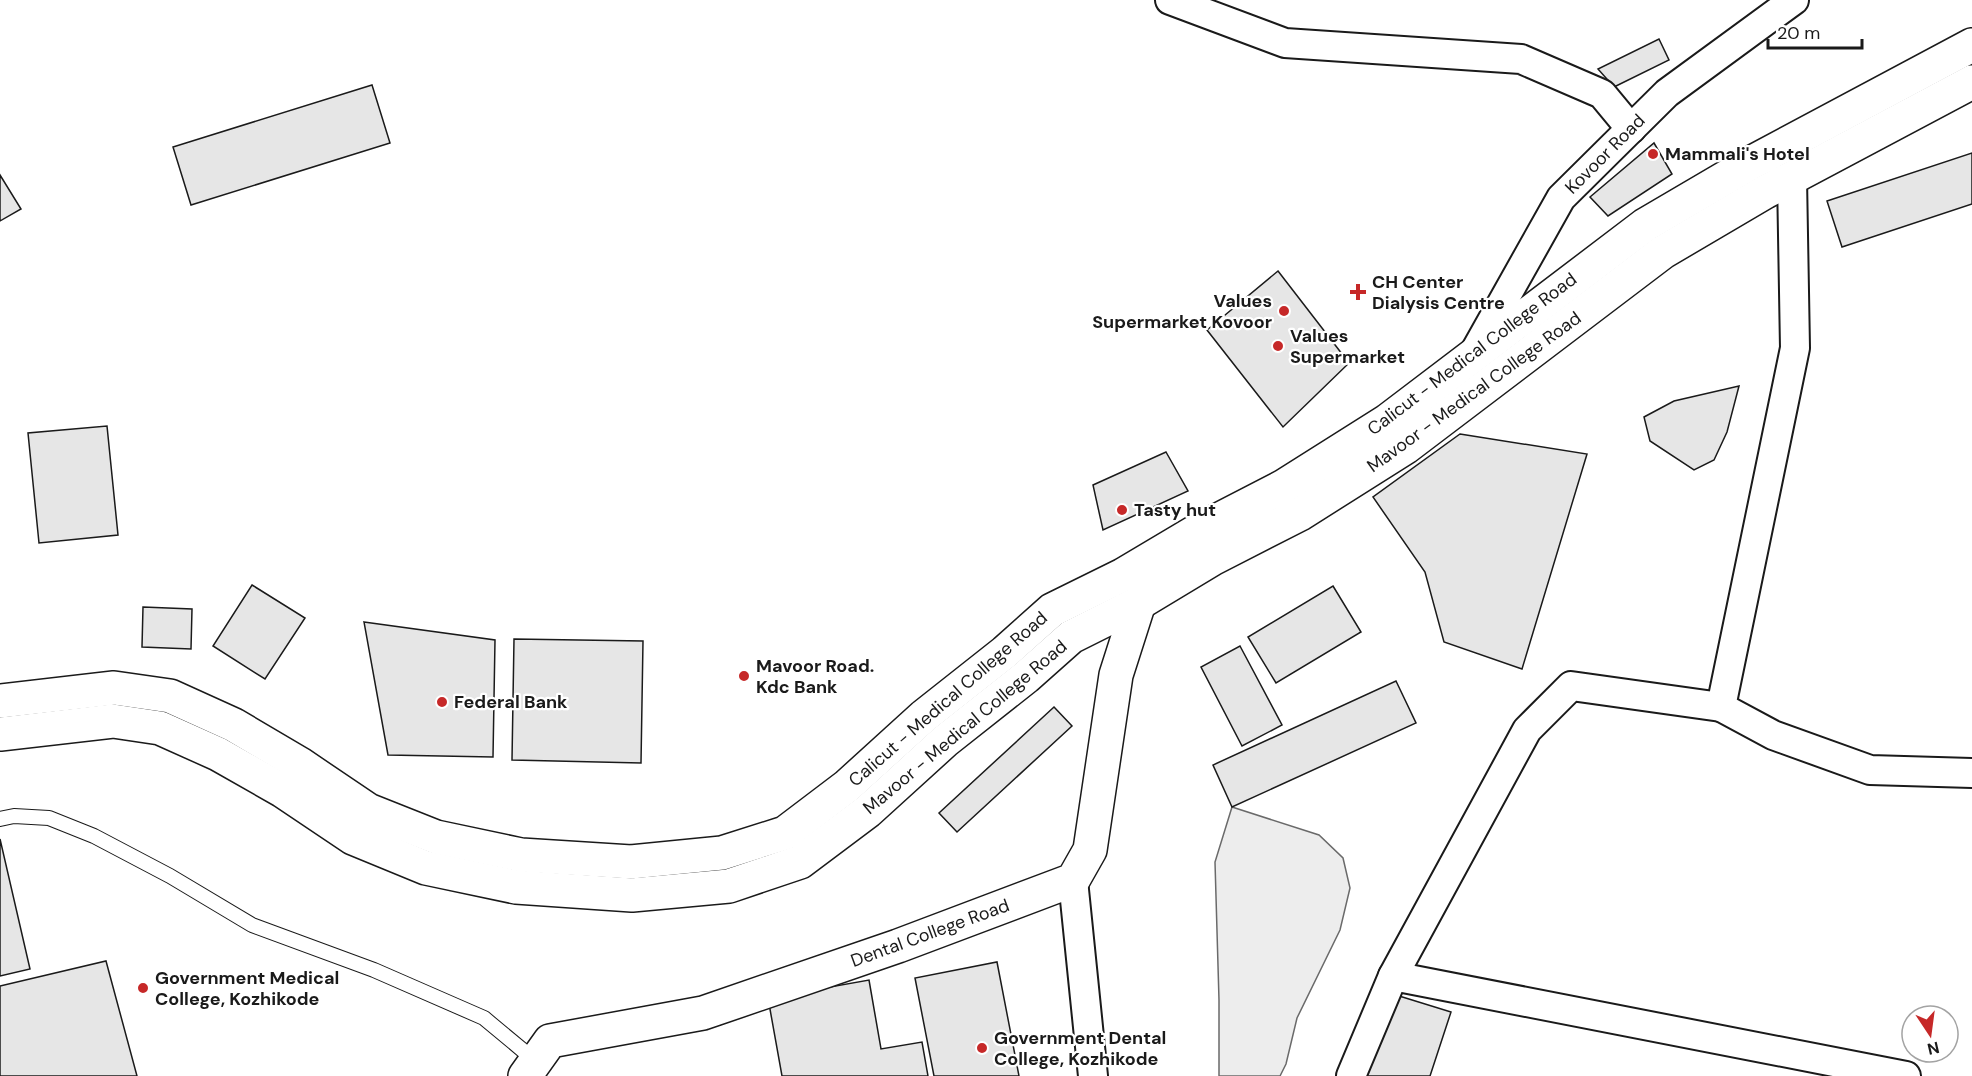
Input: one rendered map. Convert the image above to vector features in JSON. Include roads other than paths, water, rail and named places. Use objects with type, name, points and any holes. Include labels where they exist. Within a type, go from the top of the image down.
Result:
[{"type":"main road","name":"Calicut - Medical College Road","points":[[0,701],[114,688],[170,696],[234,725],[300,764],[368,810],[436,837],[521,855],[632,862],[722,853],[785,833],[847,786],[924,716],[1005,652],[1052,610],[1123,575],[1197,531],[1284,486],[1387,420],[1645,225],[1749,164],[1972,45]]},
{"type":"main road","name":"Mavoor - Medical College Road","points":[[0,734],[113,720],[160,728],[218,753],[283,791],[353,838],[426,868],[516,887],[632,895],[729,885],[800,862],[868,811],[945,741],[1026,677],[1071,637],[1139,603],[1212,559],[1300,514],[1406,447],[1663,252],[1792,178],[1972,82]]},
{"type":"main road","points":[[1073,880],[1089,850],[1116,675],[1139,603]]},
{"type":"main road","name":"Dental College Road","points":[[532,1067],[550,1041],[703,1013],[898,946],[1073,880]]},
{"type":"street","points":[[1170,0],[1285,42],[1521,59],[1602,94],[1631,129]]},
{"type":"street","name":"Kovoor Road","points":[[1472,356],[1562,198],[1667,93],[1794,0]]},
{"type":"street","points":[[1721,707],[1794,348],[1792,178]]},
{"type":"street","points":[[1472,356],[1473,396]]},
{"type":"street","points":[[1351,1076],[1393,976],[1527,730],[1571,686],[1721,707],[1773,735],[1870,770],[1972,773]]},
{"type":"street","points":[[1073,880],[1093,1076]]},
{"type":"street","points":[[1393,976],[1906,1076]]},
{"type":"lane","points":[[0,819],[14,816],[49,818],[94,836],[170,876],[252,925],[374,970],[484,1018],[526,1053],[532,1067]]},
{"type":"place","name":"Mammali's Hotel","points":[[1653,154]]},
{"type":"place","name":"CH Center Dialysis Centre","points":[[1358,292]]},
{"type":"place","name":"Values Supermarket Kovoor","points":[[1284,311]]},
{"type":"place","name":"Values Supermarket","points":[[1278,346]]},
{"type":"place","name":"Tasty hut","points":[[1122,510]]},
{"type":"place","name":"Mavoor Road. Kdc Bank","points":[[744,676]]},
{"type":"place","name":"Federal Bank","points":[[442,702]]},
{"type":"place","name":"Government Medical College, Kozhikode","points":[[143,988]]},
{"type":"place","name":"Government Dental College, Kozhikode","points":[[982,1048]]}]
